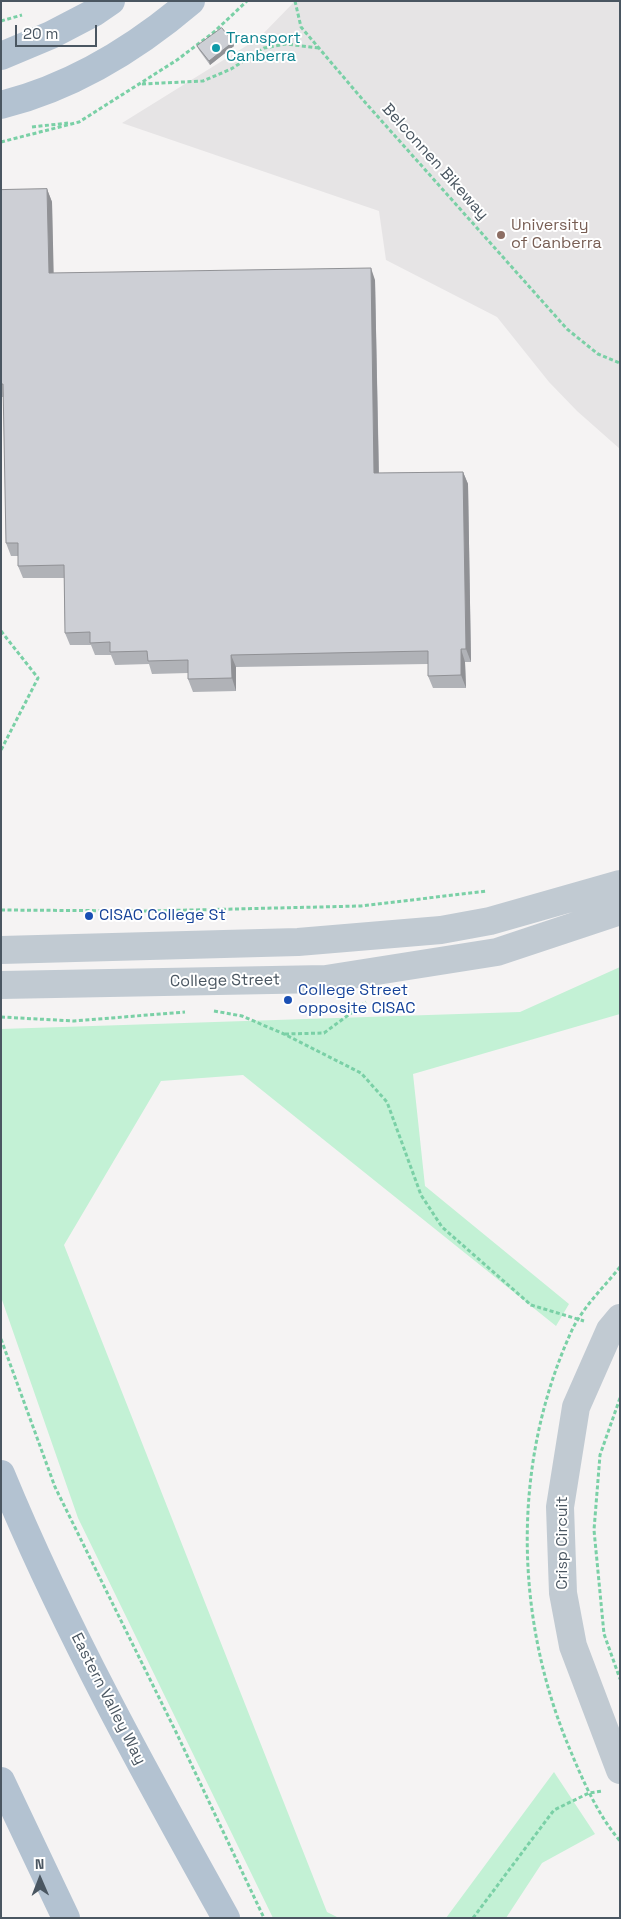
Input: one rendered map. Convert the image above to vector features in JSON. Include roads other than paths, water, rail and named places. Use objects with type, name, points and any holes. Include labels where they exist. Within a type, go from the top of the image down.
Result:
[{"type":"main road","points":[[1,56],[52,35],[95,12],[111,1]]},
{"type":"main road","points":[[1,105],[56,87],[112,59],[167,22],[190,1]]},
{"type":"main road","name":"Eastern Valley Way","points":[[1,1474],[20,1520],[105,1696],[226,1918]]},
{"type":"main road","points":[[1,1781],[66,1918]]},
{"type":"street","points":[[1,950],[298,942],[441,930],[490,921],[620,884]]},
{"type":"street","name":"College Street","points":[[1,985],[326,979],[496,952],[620,911]]},
{"type":"street","name":"Crisp Circuit","points":[[612,1780],[573,1646],[563,1593],[560,1507],[576,1406],[615,1324]]},
{"type":"place","name":"Transport Canberra","points":[[216,48]]},
{"type":"place","name":"University of Canberra","points":[[501,235]]},
{"type":"place","name":"CISAC College St","points":[[89,916]]},
{"type":"place","name":"College Street opposite CISAC","points":[[288,1000]]}]
